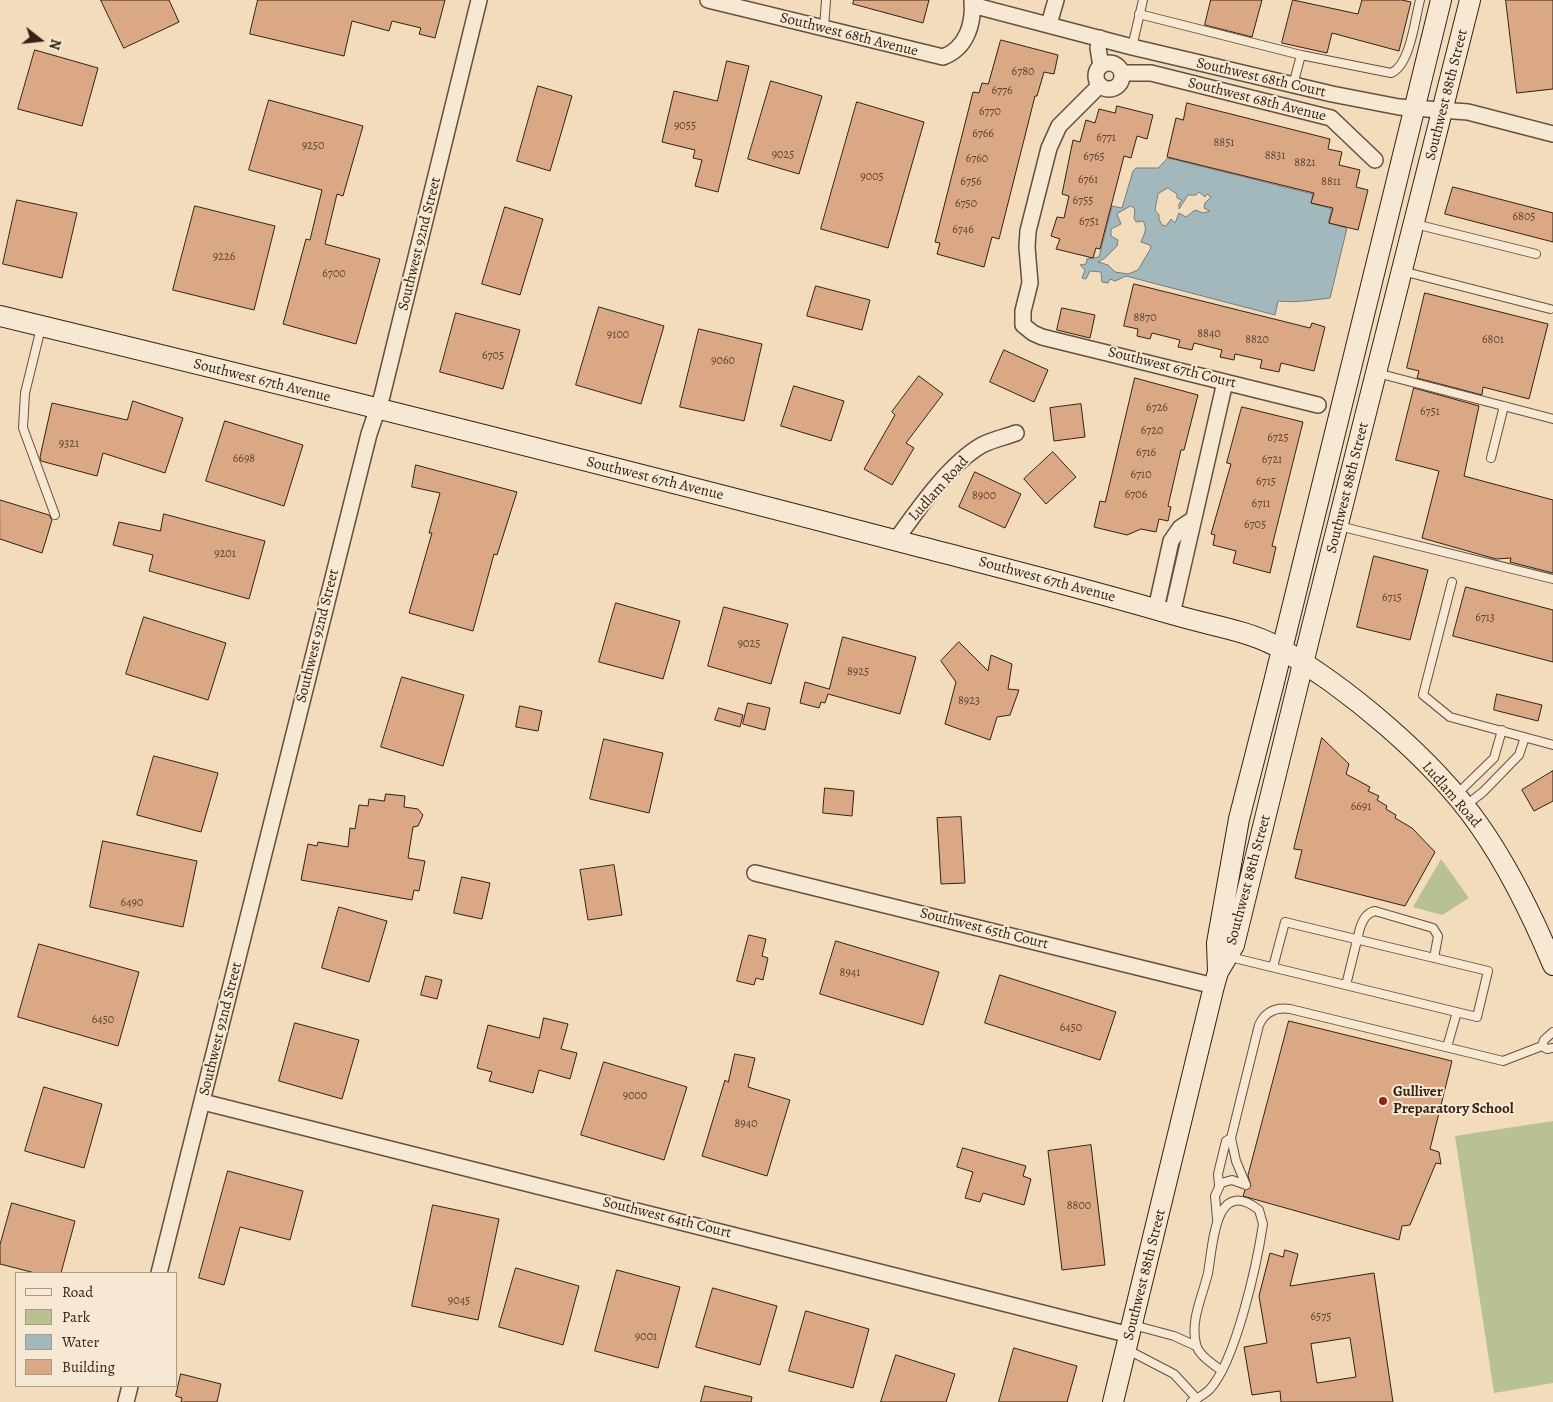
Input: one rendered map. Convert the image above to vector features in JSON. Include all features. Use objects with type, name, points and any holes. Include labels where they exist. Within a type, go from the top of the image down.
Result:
[{"type":"street","name":"Southwest 92nd Street","points":[[159,1272],[479,0]]},
{"type":"street","name":"Southwest 68th Avenue","points":[[708,0],[943,57],[959,48],[970,24],[972,2]]},
{"type":"street","points":[[1049,24],[1056,0]]},
{"type":"street","name":"Southwest 88th Street","points":[[1113,1402],[1219,967],[1217,943],[1246,784],[1441,0]]},
{"type":"street","name":"Southwest 88th Street","points":[[1219,967],[1234,944],[1470,0]]},
{"type":"street","name":"Southwest 68th Court","points":[[972,2],[1132,47],[1293,85],[1390,106],[1468,112],[1553,134]]},
{"type":"street","points":[[1100,38],[1098,48],[1101,66],[1096,74],[1100,85],[1107,89],[1116,88],[1121,82],[1122,73]]},
{"type":"street","name":"Southwest 68th Avenue","points":[[1101,66],[1114,64],[1122,73],[1151,73],[1332,118],[1376,160]]},
{"type":"street","name":"Southwest 67th Court","points":[[1100,85],[1059,126],[1049,148],[1028,232],[1027,247],[1030,283],[1022,319],[1027,329],[1042,336],[1318,405]]},
{"type":"street","name":"Southwest 67th Avenue","points":[[0,316],[896,540],[1260,639],[1281,649],[1303,663]]},
{"type":"street","points":[[1352,362],[1377,373]]},
{"type":"street","points":[[1164,612],[1171,541],[1180,528],[1192,520],[1225,382]]},
{"type":"street","name":"Ludlam Road","points":[[896,540],[924,502],[966,456],[983,445],[1016,433]]},
{"type":"street","name":"Ludlam Road","points":[[1303,663],[1370,714],[1428,766],[1460,801],[1509,873],[1553,965]]},
{"type":"street","name":"Southwest 65th Court","points":[[755,872],[1219,967]]},
{"type":"street","name":"Southwest 64th Court","points":[[203,1102],[1130,1336]]},
{"type":"street","points":[[126,1402],[130,1387]]},
{"type":"lane","points":[[824,28],[826,0]]},
{"type":"lane","points":[[1132,47],[1143,0]]},
{"type":"lane","points":[[1139,14],[1384,74],[1397,71],[1405,58],[1420,0]]},
{"type":"lane","points":[[1293,85],[1301,54]]},
{"type":"lane","points":[[1415,224],[1536,254]]},
{"type":"lane","points":[[1402,271],[1550,309]]},
{"type":"lane","points":[[41,326],[25,393],[23,428],[55,515]]},
{"type":"lane","points":[[1377,373],[1553,418]]},
{"type":"lane","points":[[1490,458],[1504,406]]},
{"type":"lane","points":[[1338,526],[1553,579]]},
{"type":"lane","points":[[1452,582],[1423,695],[1450,717],[1553,745]]},
{"type":"lane","points":[[1460,801],[1494,758],[1502,730]]},
{"type":"lane","points":[[1460,801],[1483,792],[1519,755],[1525,737]]},
{"type":"lane","points":[[1346,985],[1363,920],[1375,911],[1433,928],[1438,941],[1434,958]]},
{"type":"lane","points":[[1219,967],[1273,967],[1477,1017],[1488,971],[1285,922],[1273,967]]},
{"type":"lane","points":[[1219,1186],[1226,1180],[1246,1185],[1236,1161],[1231,1138],[1259,1025],[1262,1018],[1273,1010],[1290,1008],[1503,1061],[1542,1046]]},
{"type":"lane","points":[[1447,1048],[1456,1012]]},
{"type":"lane","points":[[1542,1046],[1544,1040],[1553,1032]]},
{"type":"lane","points":[[1542,1046],[1546,1049],[1553,1048]]},
{"type":"lane","points":[[1222,1370],[1200,1353],[1196,1346],[1196,1318],[1211,1257],[1217,1220],[1215,1196],[1219,1186],[1218,1174],[1226,1141],[1231,1138]]},
{"type":"lane","points":[[1130,1336],[1174,1374],[1194,1400],[1210,1388],[1222,1370],[1236,1334],[1262,1230],[1263,1218],[1255,1200]]},
{"type":"lane","points":[[1217,1220],[1225,1207],[1235,1201],[1244,1201],[1259,1210]]},
{"type":"lane","points":[[1130,1336],[1174,1336],[1196,1346]]},
{"type":"green space","points":[[1441,859],[1469,898],[1442,915],[1413,907]]},
{"type":"green space","points":[[1553,1121],[1553,1383],[1494,1393],[1455,1136]]},
{"type":"water","points":[[1168,158],[1313,194],[1311,203],[1332,209],[1328,223],[1347,228],[1330,298],[1278,301],[1275,315],[1126,276],[1115,281],[1110,279],[1108,283],[1102,282],[1101,272],[1090,271],[1086,279],[1082,278],[1085,270],[1080,265],[1086,264],[1087,259],[1099,257],[1112,206],[1122,208],[1133,171],[1136,168],[1158,168]],"holes":[[[1168,188],[1177,194],[1177,198],[1182,200],[1179,204],[1179,209],[1188,195],[1196,195],[1199,192],[1205,197],[1207,194],[1211,197],[1205,203],[1204,208],[1210,211],[1203,213],[1195,210],[1186,217],[1179,213],[1175,223],[1171,219],[1166,226],[1162,225],[1159,215],[1155,210],[1158,194]],[[1131,206],[1135,209],[1134,218],[1136,222],[1143,221],[1145,227],[1141,242],[1150,245],[1151,248],[1138,270],[1128,274],[1115,272],[1108,265],[1098,262],[1117,246],[1118,240],[1111,236],[1111,229],[1121,224],[1117,214]]]},
{"type":"building","points":[[101,0],[169,0],[179,22],[124,48]]},
{"type":"building","points":[[258,0],[445,0],[435,38],[419,34],[421,28],[392,21],[389,31],[352,21],[344,56],[250,34]]},
{"type":"building","points":[[854,0],[929,0],[923,23],[853,4]]},
{"type":"building","points":[[1211,0],[1262,0],[1252,37],[1205,25]]},
{"type":"building","points":[[1293,0],[1358,14],[1362,0],[1402,0],[1411,2],[1399,51],[1332,33],[1327,53],[1282,43]]},
{"type":"building","points":[[1506,0],[1553,0],[1553,89],[1517,93]]},
{"type":"building","points":[[1001,40],[1058,55],[1054,74],[1044,72],[1037,96],[1035,96],[999,239],[992,237],[984,267],[937,254],[940,243],[935,242],[973,92],[979,93],[982,83],[988,84]]},
{"type":"building","points":[[35,50],[98,68],[82,126],[18,109]]},
{"type":"building","points":[[727,61],[749,66],[718,192],[695,186],[702,160],[693,158],[695,150],[662,142],[674,91],[717,101]]},
{"type":"building","points":[[771,81],[822,96],[799,174],[748,159]]},
{"type":"building","points":[[538,86],[572,96],[550,171],[517,161]]},
{"type":"building","points":[[269,100],[363,126],[343,196],[337,194],[325,244],[380,259],[356,344],[283,324],[306,239],[310,240],[322,190],[249,170]]},
{"type":"building","points":[[857,102],[924,122],[888,248],[821,229]]},
{"type":"building","points":[[1187,103],[1330,139],[1328,149],[1342,152],[1339,165],[1360,170],[1356,187],[1368,190],[1358,230],[1329,223],[1333,208],[1311,203],[1314,193],[1167,157],[1176,118],[1183,120]]},
{"type":"building","points":[[1117,106],[1153,115],[1147,139],[1137,136],[1131,158],[1124,156],[1100,249],[1096,248],[1093,258],[1056,249],[1060,239],[1051,236],[1057,217],[1064,218],[1069,196],[1062,194],[1073,140],[1080,142],[1086,120],[1095,123],[1099,109],[1115,113]]},
{"type":"building","points":[[1453,187],[1553,213],[1553,242],[1445,214]]},
{"type":"building","points":[[17,200],[77,213],[62,278],[3,264]]},
{"type":"building","points":[[195,206],[275,226],[254,310],[173,290]]},
{"type":"building","points":[[505,207],[543,219],[520,295],[482,284]]},
{"type":"building","points":[[1134,284],[1310,328],[1312,323],[1325,327],[1314,371],[1281,363],[1279,372],[1260,368],[1262,360],[1235,354],[1234,360],[1220,357],[1222,350],[1194,343],[1192,350],[1178,347],[1180,340],[1152,333],[1150,339],[1137,336],[1138,329],[1124,326]]},
{"type":"building","points":[[816,286],[870,300],[862,330],[807,316]]},
{"type":"building","points":[[1425,293],[1548,324],[1529,399],[1483,387],[1482,395],[1417,378],[1419,371],[1407,368]]},
{"type":"building","points":[[599,307],[664,326],[641,404],[576,385]]},
{"type":"building","points":[[1062,308],[1095,315],[1090,338],[1057,330]]},
{"type":"building","points":[[456,313],[520,330],[503,389],[440,372]]},
{"type":"building","points":[[699,329],[762,344],[744,421],[680,407]]},
{"type":"building","points":[[1004,350],[1048,370],[1034,402],[990,382]]},
{"type":"building","points":[[919,376],[943,394],[906,443],[914,448],[892,485],[864,469],[895,415],[892,412]]},
{"type":"building","points":[[1135,378],[1198,395],[1184,450],[1181,450],[1168,506],[1171,507],[1168,521],[1159,519],[1156,532],[1141,529],[1127,535],[1094,527],[1100,501],[1105,502]]},
{"type":"building","points":[[794,386],[844,401],[831,441],[781,426]]},
{"type":"building","points":[[1414,388],[1479,406],[1464,476],[1553,500],[1553,573],[1510,562],[1511,558],[1496,559],[1422,538],[1439,471],[1396,460]]},
{"type":"building","points":[[133,401],[183,418],[165,473],[103,453],[97,476],[41,461],[40,457],[52,403],[127,420]]},
{"type":"building","points":[[1081,404],[1085,437],[1054,441],[1050,408]]},
{"type":"building","points":[[1242,407],[1303,422],[1272,546],[1276,547],[1270,573],[1233,563],[1236,551],[1213,545],[1215,535],[1211,534],[1231,464],[1227,463]]},
{"type":"building","points":[[225,421],[303,445],[284,506],[206,481]]},
{"type":"building","points":[[1053,452],[1076,477],[1046,504],[1024,479]]},
{"type":"building","points":[[416,465],[517,492],[497,555],[494,554],[473,631],[409,613],[432,533],[429,533],[440,493],[412,487]]},
{"type":"building","points":[[975,472],[1021,494],[1005,528],[959,507]]},
{"type":"building","points":[[0,500],[49,515],[52,520],[42,553],[0,539]]},
{"type":"building","points":[[164,514],[265,541],[249,599],[149,571],[153,555],[113,545],[119,522],[160,531]]},
{"type":"building","points":[[1374,556],[1428,570],[1410,640],[1357,627]]},
{"type":"building","points":[[1466,587],[1553,610],[1553,662],[1453,636]]},
{"type":"building","points":[[616,603],[680,621],[663,679],[599,662]]},
{"type":"building","points":[[724,607],[788,624],[771,684],[708,666]]},
{"type":"building","points":[[144,617],[226,643],[208,700],[126,674]]},
{"type":"building","points":[[843,637],[916,657],[900,714],[828,694],[825,703],[821,702],[819,708],[800,703],[805,682],[829,689]]},
{"type":"building","points":[[959,642],[988,671],[991,655],[1012,664],[1008,689],[1019,690],[1010,715],[997,717],[990,740],[945,724],[956,682],[941,661]]},
{"type":"building","points":[[402,677],[464,695],[443,766],[381,747]]},
{"type":"building","points":[[1497,694],[1542,705],[1538,721],[1494,710]]},
{"type":"building","points":[[748,703],[770,708],[765,730],[743,724]]},
{"type":"building","points":[[520,706],[542,711],[538,731],[516,727]]},
{"type":"building","points":[[719,708],[743,715],[740,727],[715,720]]},
{"type":"building","points":[[1322,738],[1349,764],[1346,774],[1370,787],[1368,791],[1379,796],[1377,800],[1396,815],[1395,818],[1412,828],[1435,852],[1405,906],[1295,878],[1302,850],[1294,849]]},
{"type":"building","points":[[604,739],[663,753],[649,813],[590,799]]},
{"type":"building","points":[[154,756],[218,773],[201,832],[137,815]]},
{"type":"building","points":[[1553,771],[1553,801],[1534,811],[1522,790]]},
{"type":"building","points":[[825,788],[854,791],[852,816],[823,813]]},
{"type":"building","points":[[386,794],[405,796],[404,807],[418,809],[423,815],[418,826],[413,827],[408,858],[425,861],[419,891],[414,890],[412,900],[301,880],[308,844],[317,846],[318,842],[348,847],[350,828],[355,829],[359,805],[368,806],[369,799],[384,801]]},
{"type":"building","points":[[961,817],[965,883],[941,884],[937,818]]},
{"type":"building","points":[[103,841],[197,861],[183,927],[90,907]]},
{"type":"building","points":[[614,865],[622,915],[588,920],[580,870]]},
{"type":"building","points":[[462,877],[490,883],[482,919],[454,913]]},
{"type":"building","points":[[339,907],[387,921],[369,982],[322,968]]},
{"type":"building","points":[[749,935],[766,939],[762,956],[768,958],[763,980],[756,978],[754,985],[737,981]]},
{"type":"building","points":[[836,941],[939,972],[923,1025],[820,994]]},
{"type":"building","points":[[39,944],[139,972],[118,1046],[18,1017]]},
{"type":"building","points":[[1000,975],[1116,1012],[1100,1060],[985,1023]]},
{"type":"building","points":[[426,976],[442,980],[437,999],[421,995]]},
{"type":"building","points":[[544,1018],[568,1024],[561,1049],[577,1053],[570,1079],[539,1070],[533,1093],[489,1081],[492,1072],[477,1068],[488,1025],[539,1038]]},
{"type":"building","points":[[1289,1021],[1452,1061],[1430,1149],[1439,1152],[1441,1164],[1436,1163],[1410,1225],[1402,1226],[1399,1240],[1243,1196],[1245,1190],[1251,1186],[1248,1176]]},
{"type":"building","points":[[295,1023],[359,1040],[342,1099],[279,1081]]},
{"type":"building","points":[[735,1054],[755,1058],[748,1087],[790,1100],[767,1176],[702,1156],[725,1080],[728,1082]]},
{"type":"building","points":[[604,1062],[687,1087],[664,1160],[581,1135]]},
{"type":"building","points":[[44,1087],[102,1104],[84,1168],[25,1151]]},
{"type":"building","points":[[1091,1145],[1105,1265],[1062,1270],[1048,1151]]},
{"type":"building","points":[[963,1148],[1026,1166],[1023,1176],[1031,1179],[1024,1205],[983,1193],[980,1202],[965,1198],[973,1172],[957,1167]]},
{"type":"building","points":[[228,1171],[303,1191],[290,1240],[240,1227],[224,1285],[199,1278]]},
{"type":"building","points":[[12,1203],[75,1221],[61,1272],[31,1272],[0,1264],[0,1245]]},
{"type":"building","points":[[433,1205],[499,1219],[478,1320],[412,1306]]},
{"type":"building","points":[[1285,1250],[1298,1254],[1290,1286],[1374,1273],[1393,1402],[1281,1402],[1280,1391],[1252,1395],[1244,1347],[1267,1343],[1259,1296],[1270,1253],[1283,1257]],"holes":[[[1350,1338],[1356,1377],[1317,1383],[1311,1344]]]},
{"type":"building","points":[[516,1268],[579,1286],[563,1345],[499,1327]]},
{"type":"building","points":[[617,1270],[680,1287],[658,1368],[595,1351]]},
{"type":"building","points":[[713,1288],[777,1306],[760,1365],[696,1347]]},
{"type":"building","points":[[806,1311],[869,1329],[853,1388],[789,1371]]},
{"type":"building","points":[[1014,1348],[1077,1366],[1067,1402],[999,1402]]},
{"type":"building","points":[[896,1355],[955,1374],[946,1402],[881,1402]]},
{"type":"building","points":[[181,1374],[221,1384],[217,1402],[181,1402],[182,1398],[176,1396]]},
{"type":"building","points":[[705,1386],[752,1397],[751,1402],[701,1402]]},
{"type":"place","name":"Gulliver Preparatory School","points":[[1383,1101]]}]
